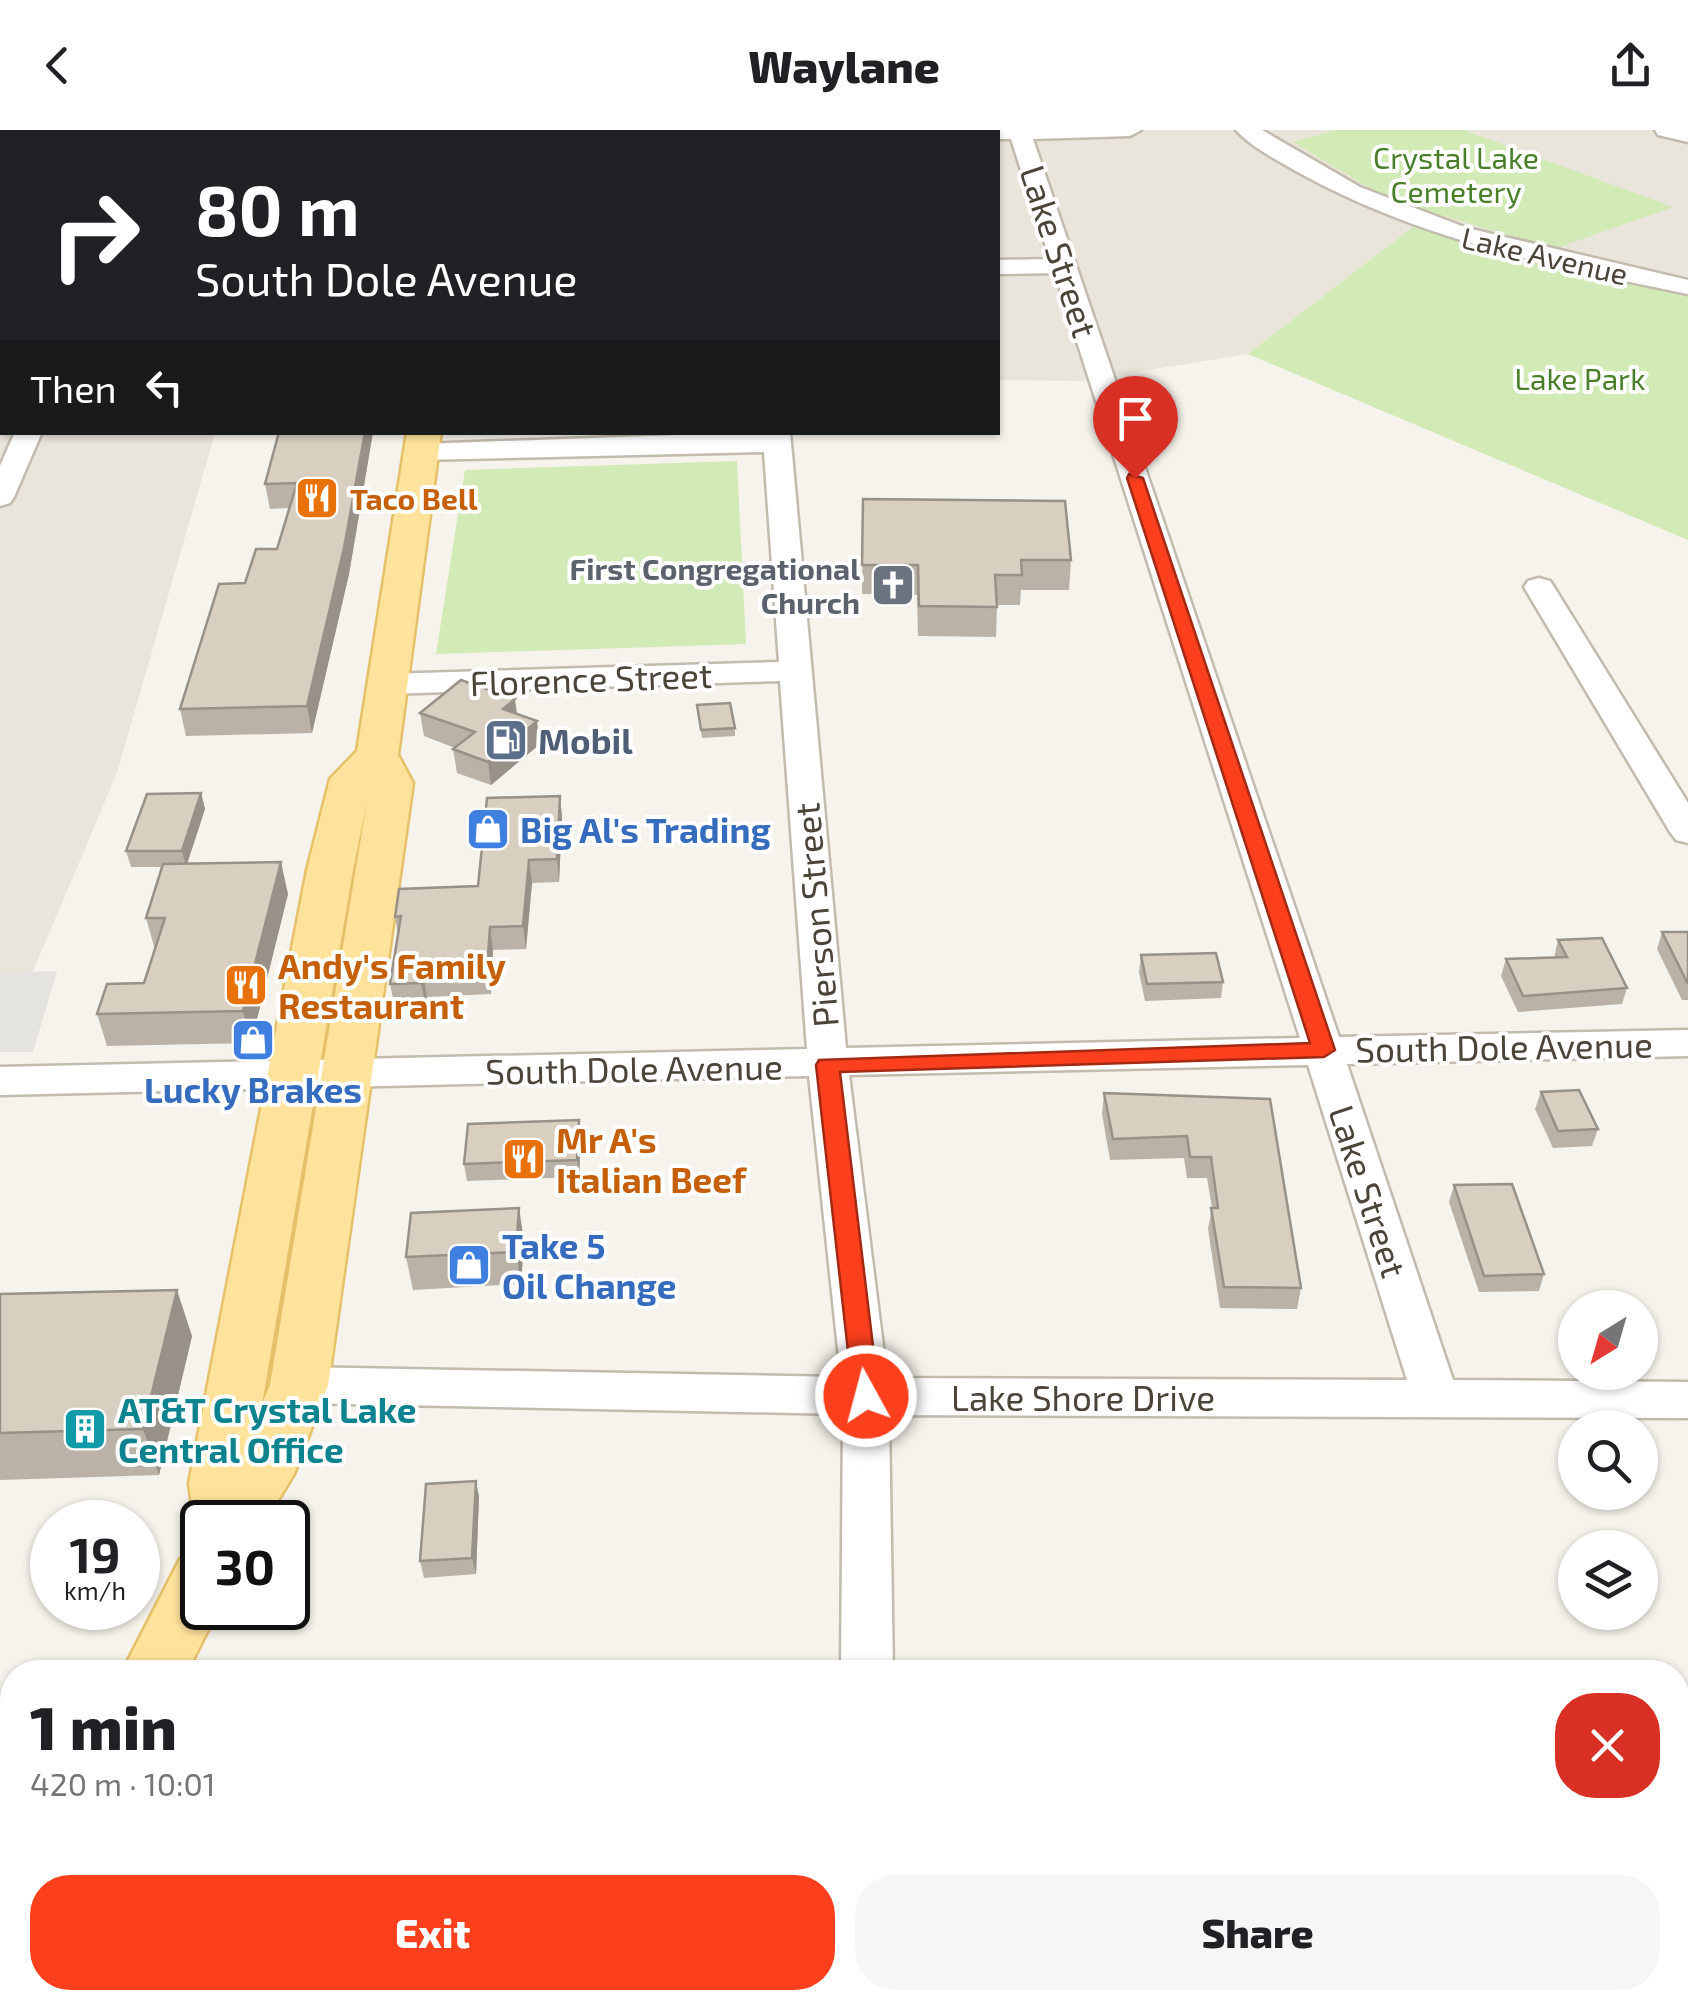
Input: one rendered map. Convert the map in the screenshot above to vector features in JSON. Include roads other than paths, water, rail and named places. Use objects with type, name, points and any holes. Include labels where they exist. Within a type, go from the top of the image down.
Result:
[{"type":"main road","points":[[223,1500],[219,1484],[293,1074],[354,869],[392,783],[377,755],[422,442]]},
{"type":"main road","points":[[244,1500],[264,1474],[299,1385],[348,1071],[354,869]]},
{"type":"main road","points":[[160,1660],[180,1621]]},
{"type":"street","points":[[1012,132],[1130,130]]},
{"type":"street","name":"Lake Avenue","points":[[1247,130],[1338,186],[1428,226],[1501,247],[1688,287]]},
{"type":"street","points":[[1669,130],[1688,136]]},
{"type":"street","name":"Lake Street","points":[[1012,132],[1065,266],[1436,1399]]},
{"type":"street","points":[[1000,267],[1065,266]]},
{"type":"street","points":[[0,497],[27,435]]},
{"type":"street","points":[[422,442],[776,438]]},
{"type":"street","name":"Pierson Street","points":[[776,438],[828,1065],[866,1396],[867,1660]]},
{"type":"street","points":[[1539,587],[1688,832]]},
{"type":"street","name":"Florence Street","points":[[388,684],[794,671]]},
{"type":"street","name":"South Dole Avenue","points":[[0,1082],[1688,1043]]},
{"type":"street","name":"Lake Shore Drive","points":[[299,1385],[866,1396],[1688,1400]]},
{"type":"place","name":"Taco Bell","points":[[317,498]]},
{"type":"place","name":"First Congregational Church","points":[[893,585]]},
{"type":"place","name":"Mobil","points":[[506,740]]},
{"type":"place","name":"Big Al's Trading","points":[[488,829]]},
{"type":"place","name":"Andy's Family Restaurant","points":[[246,985]]},
{"type":"place","name":"Lucky Brakes","points":[[253,1040]]},
{"type":"place","name":"Mr A's Italian Beef","points":[[524,1159]]},
{"type":"place","name":"Take 5 Oil Change","points":[[469,1265]]},
{"type":"place","name":"AT&T Crystal Lake Central Office","points":[[85,1429]]},
{"type":"park label","name":"Crystal Lake Cemetery","points":[[1456,174]]},
{"type":"park label","name":"Lake Park","points":[[1580,378]]}]
